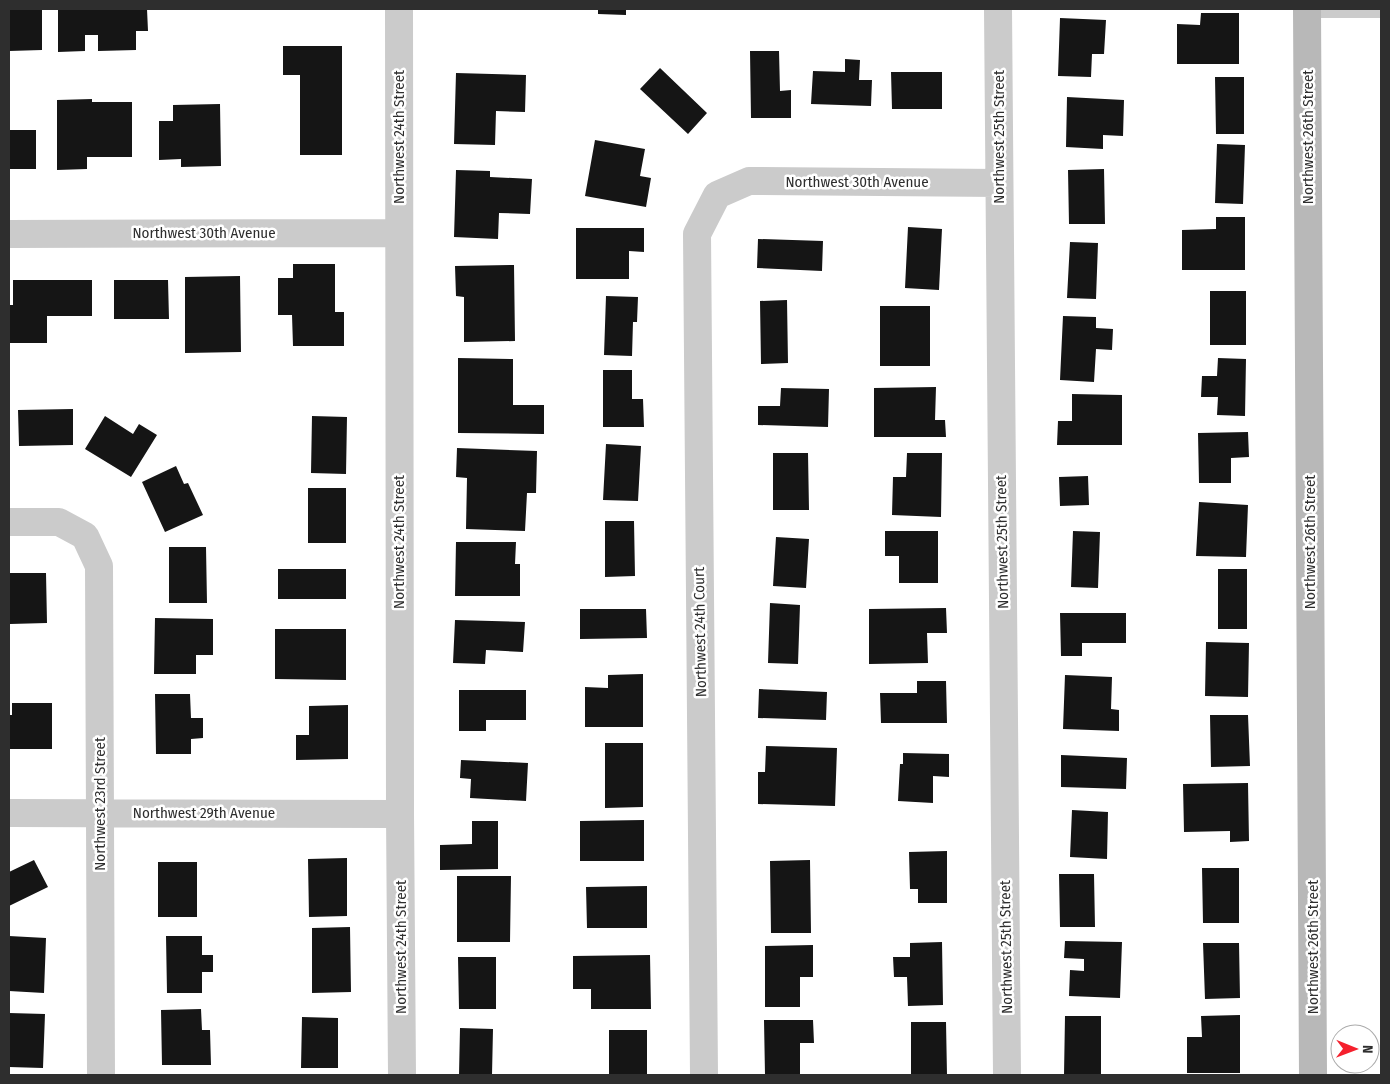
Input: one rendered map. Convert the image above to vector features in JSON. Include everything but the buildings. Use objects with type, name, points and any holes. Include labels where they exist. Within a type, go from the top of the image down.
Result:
[{"type":"street","name":"Northwest 24th Street","points":[[399,9],[402,1075]]},
{"type":"street","name":"Northwest 25th Street","points":[[998,9],[1007,1075]]},
{"type":"street","name":"Northwest 26th Street","points":[[1307,10],[1314,1075]]},
{"type":"street","name":"Northwest 30th Avenue","points":[[718,195],[749,181],[999,184]]},
{"type":"street","name":"Northwest 24th Court","points":[[704,1075],[697,234],[718,195]]},
{"type":"street","name":"Northwest 30th Avenue","points":[[9,234],[399,232]]},
{"type":"street","name":"Northwest 23rd Street","points":[[9,522],[59,522],[85,536],[99,566],[101,1075]]},
{"type":"street","name":"Northwest 29th Avenue","points":[[9,813],[400,814]]},
{"type":"lane","points":[[1307,10],[1375,10]]}]
